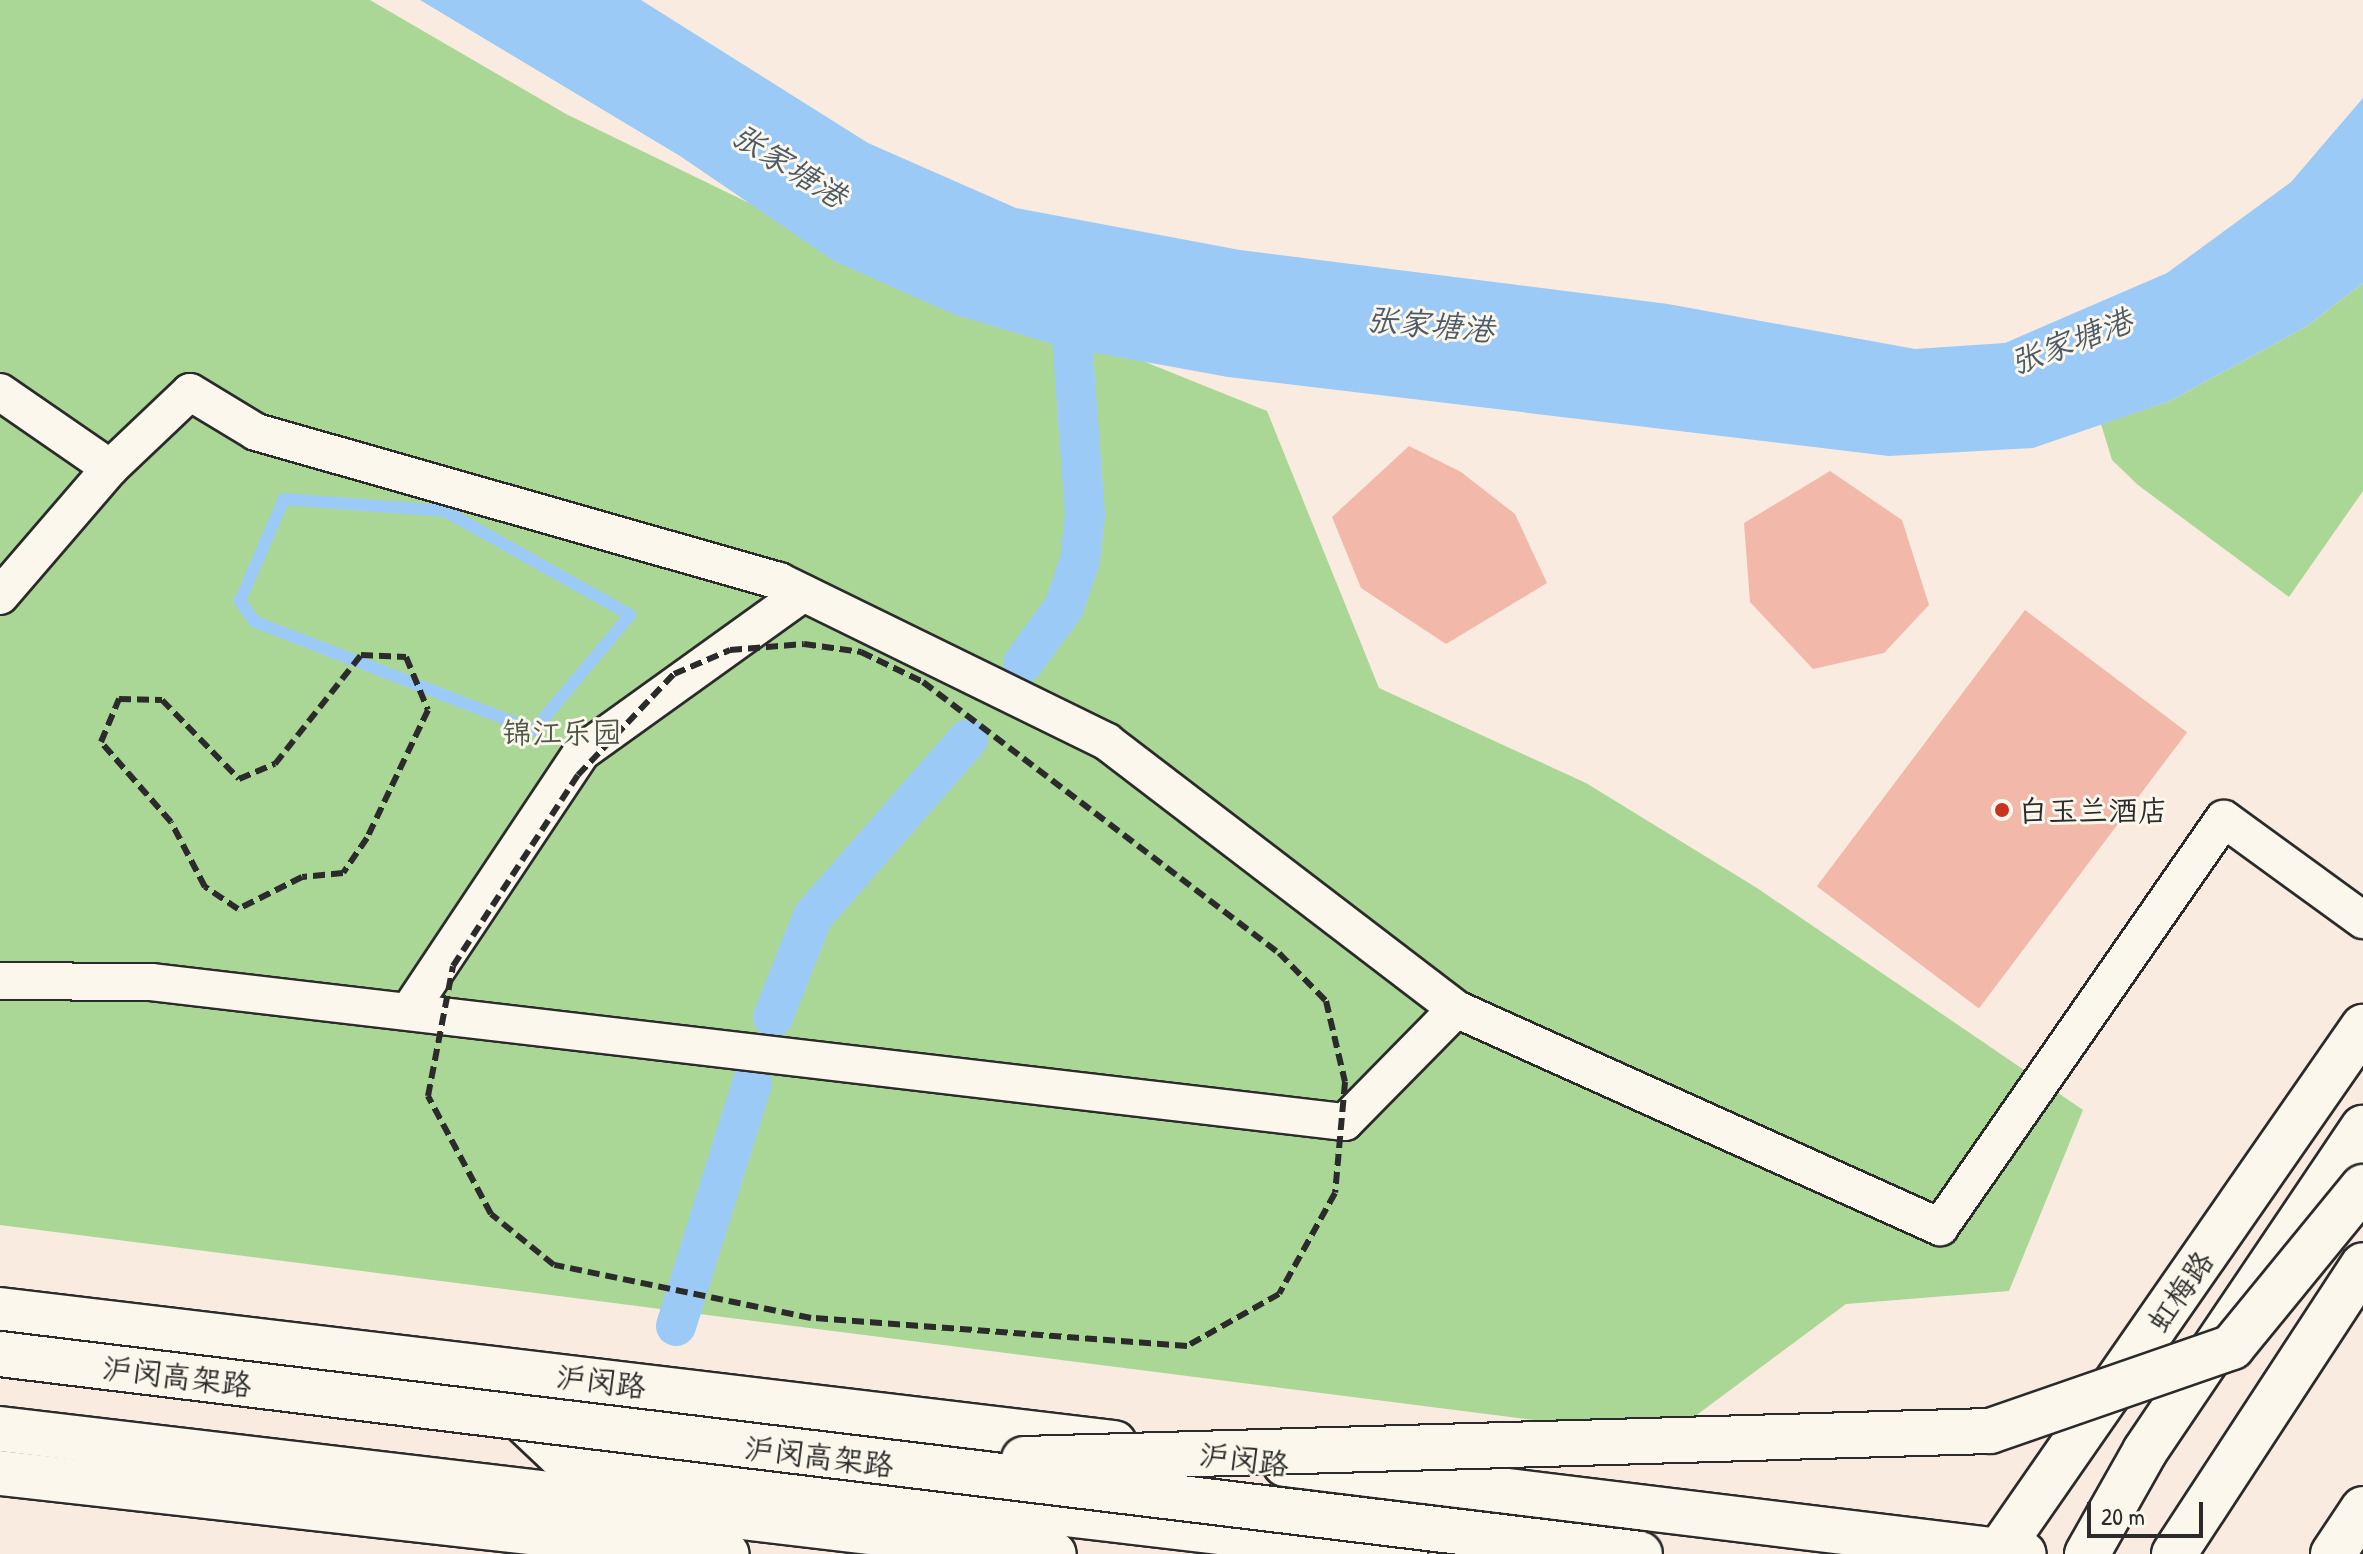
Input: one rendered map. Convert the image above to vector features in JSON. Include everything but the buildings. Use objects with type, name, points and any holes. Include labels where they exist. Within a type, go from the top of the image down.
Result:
[{"type":"main road","name":"虹梅路","points":[[2007,1553],[2363,1027]]},
{"type":"main road","name":"虹梅路","points":[[2087,1554],[2145,1451],[2363,1128]]},
{"type":"main road","points":[[864,1495],[1990,1431],[2232,1347],[2363,1187]]},
{"type":"main road","points":[[2174,1554],[2363,1265]]},
{"type":"main road","name":"沪闵路","points":[[0,1310],[2007,1553]]},
{"type":"main road","name":"沪闵高架路","points":[[0,1354],[864,1495],[1054,1554]]},
{"type":"main road","name":"沪闵路","points":[[464,1365],[559,1454],[864,1495],[1405,1554]]},
{"type":"main road","name":"沪闵高架路","points":[[0,1429],[1640,1554]]},
{"type":"main road","points":[[0,1473],[727,1554]]},
{"type":"main road","points":[[864,1495],[981,1554]]},
{"type":"main road","points":[[2333,1554],[2363,1509]]},
{"type":"street","points":[[0,392],[110,468]]},
{"type":"street","points":[[0,596],[110,468],[190,392],[256,432],[803,593],[1107,742],[1456,1009],[1940,1227],[1994,1156],[2224,819],[2363,920]]},
{"type":"street","points":[[409,1011],[582,752],[803,593]]},
{"type":"street","points":[[0,981],[151,982],[1345,1122],[1456,1009]]},
{"type":"green space","name":"锦江乐园","points":[[0,0],[370,0],[566,114],[747,202],[1267,411],[1379,688],[1586,783],[1757,888],[2083,1110],[2009,1291],[1846,1304],[1667,1437],[0,1225]]},
{"type":"green space","points":[[2363,283],[2363,491],[2289,597],[2138,485],[2112,460],[2101,424],[2170,401],[2307,326]]},
{"type":"water","name":"张家塘港","points":[[420,0],[641,0],[868,143],[1016,208],[1240,250],[1668,304],[1915,349],[2005,343],[2167,273],[2291,182],[2363,98],[2363,283],[2307,326],[2170,401],[2033,448],[1889,456],[1228,377],[1063,347],[953,314],[834,261],[680,156]]},
{"type":"waterway","points":[[1023,663],[1064,607],[1080,560],[1085,515],[1069,296]]},
{"type":"waterway","points":[[284,499],[445,511],[630,615],[534,730],[255,622],[240,601],[284,499]]},
{"type":"waterway","points":[[773,1017],[813,916],[968,739]]},
{"type":"waterway","points":[[676,1326],[752,1084]]},
{"type":"railway","points":[[804,644],[861,652],[923,682],[1279,953],[1326,1001],[1345,1082],[1335,1193],[1279,1294],[1187,1346],[811,1318],[554,1265],[491,1214],[428,1096],[453,966],[578,775],[674,674],[730,650],[804,644]]},
{"type":"railway","points":[[361,655],[406,657],[428,710],[367,838],[343,873],[302,877],[238,909],[205,887],[171,822],[101,742],[119,699],[162,700],[239,779],[275,764],[361,655]]},
{"type":"place","name":"白玉兰酒店","points":[[2002,810]]}]
